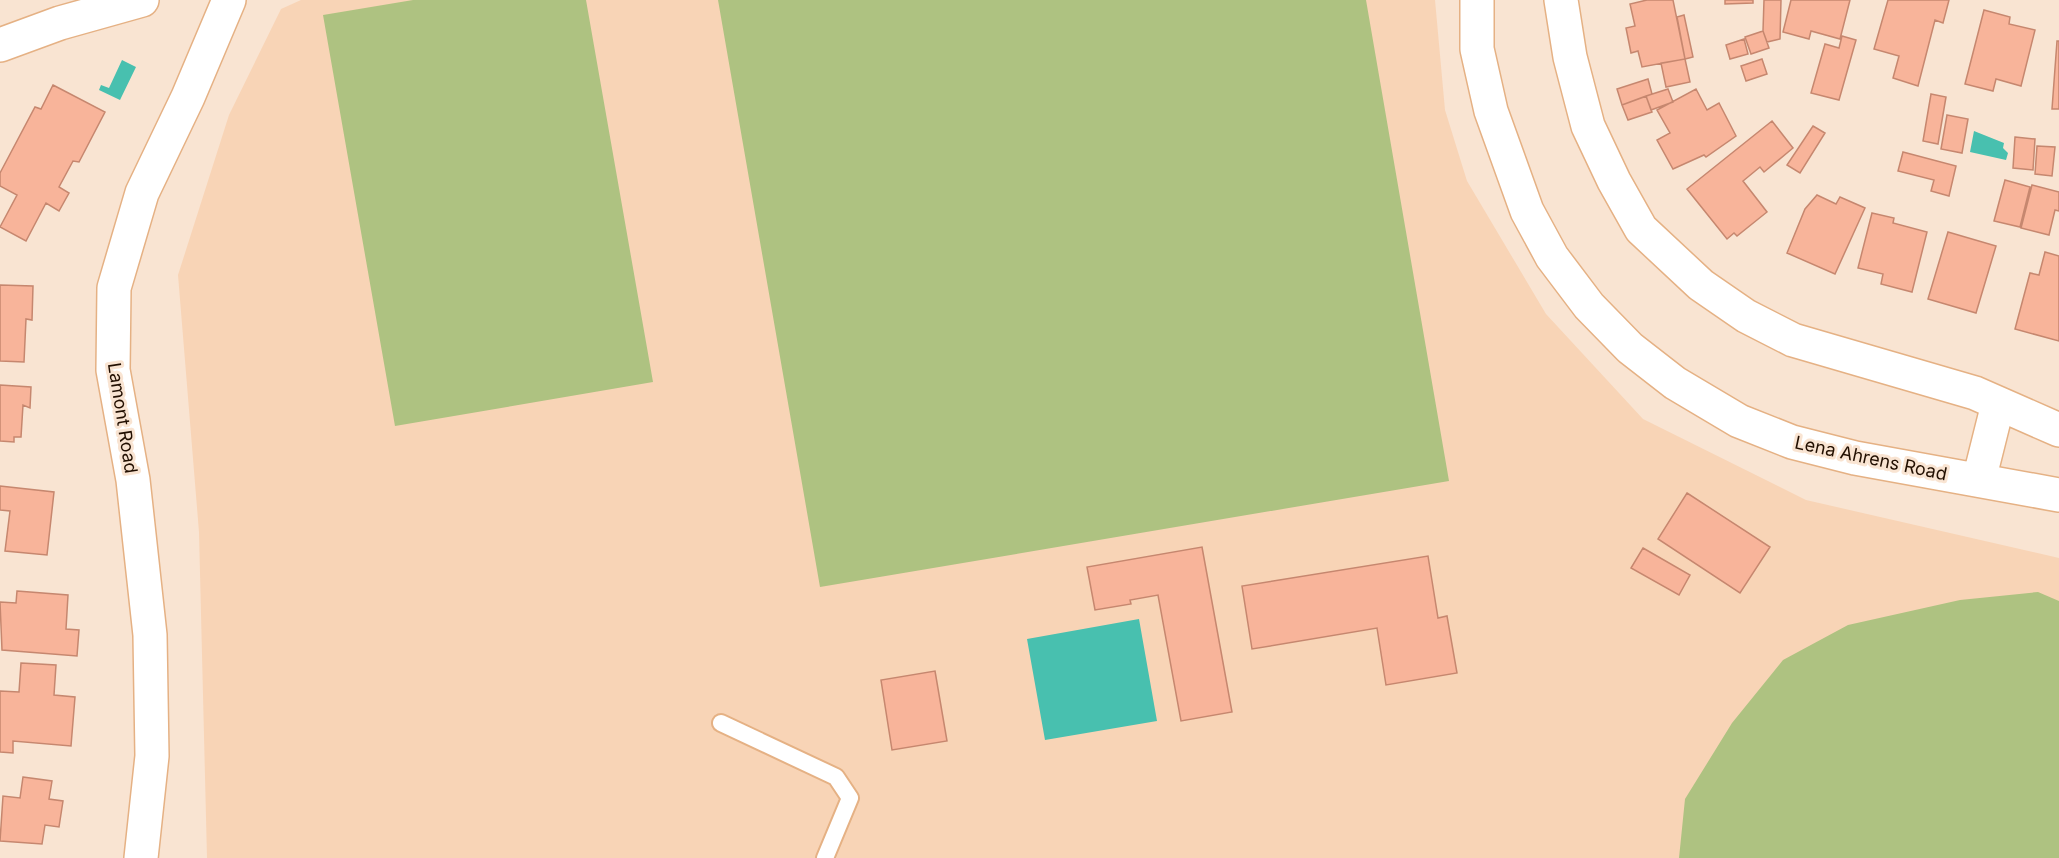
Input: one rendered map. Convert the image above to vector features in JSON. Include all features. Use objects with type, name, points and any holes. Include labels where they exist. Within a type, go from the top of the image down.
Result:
[{"type":"main road","points":[[0,45],[60,23],[142,0]]},
{"type":"main road","name":"Lamont Road","points":[[141,858],[152,756],[150,635],[133,480],[113,370],[114,288],[142,193],[188,97],[229,0]]},
{"type":"main road","name":"Lena Ahrens Road","points":[[1477,0],[1477,49],[1491,111],[1527,211],[1552,257],[1589,306],[1629,348],[1675,383],[1739,420],[1792,442],[1855,458],[2059,495]]},
{"type":"main road","points":[[1561,0],[1570,57],[1588,126],[1641,230],[1701,285],[1746,316],[1793,340],[1974,393],[2059,430]]},
{"type":"main road","points":[[1979,480],[1998,404]]},
{"type":"lane","points":[[721,723],[836,777],[842,783],[850,798],[825,858]]},
{"type":"shaded area","points":[[301,0],[1435,0],[1445,110],[1467,181],[1546,314],[1643,419],[1806,500],[2059,558],[2059,858],[207,858],[199,532],[178,275],[229,115],[281,9]]},
{"type":"green space","points":[[413,0],[586,0],[653,382],[395,426],[323,15]]},
{"type":"green space","points":[[718,0],[1366,0],[1449,481],[820,587]]},
{"type":"green space","points":[[2038,592],[2059,601],[2059,858],[1679,858],[1685,799],[1732,723],[1783,660],[1848,625],[1960,600]]},
{"type":"water","points":[[122,60],[136,67],[120,100],[99,90],[101,85],[109,88]]},
{"type":"water","points":[[1974,131],[2004,143],[2003,148],[2008,153],[2006,160],[1970,152]]},
{"type":"water","points":[[1139,619],[1157,721],[1045,740],[1027,639]]},
{"type":"building","points":[[1647,0],[1673,0],[1685,59],[1642,67],[1638,51],[1631,53],[1626,28],[1635,26],[1630,4]]},
{"type":"building","points":[[1725,0],[1753,0],[1753,3],[1725,4]]},
{"type":"building","points":[[1764,0],[1781,0],[1780,39],[1767,42],[1763,31]]},
{"type":"building","points":[[1791,0],[1850,0],[1840,39],[1811,31],[1809,39],[1783,32]]},
{"type":"building","points":[[1888,0],[1949,0],[1943,23],[1935,20],[1918,86],[1893,78],[1899,56],[1874,49]]},
{"type":"building","points":[[1984,10],[2010,17],[2009,24],[2035,30],[2021,86],[1996,79],[1993,91],[1965,84]]},
{"type":"building","points":[[1684,15],[1693,57],[1685,59],[1677,17]]},
{"type":"building","points":[[1763,31],[1769,48],[1751,54],[1745,37]]},
{"type":"building","points":[[1842,36],[1856,40],[1839,100],[1811,93],[1825,44],[1839,48]]},
{"type":"building","points":[[1744,39],[1748,54],[1730,59],[1726,45]]},
{"type":"building","points":[[2057,41],[2059,41],[2059,109],[2052,109]]},
{"type":"building","points":[[1685,59],[1690,82],[1666,87],[1661,63]]},
{"type":"building","points":[[1762,59],[1767,74],[1746,81],[1741,66]]},
{"type":"building","points":[[1648,79],[1652,94],[1622,105],[1617,89]]},
{"type":"building","points":[[53,85],[105,112],[79,162],[73,161],[59,187],[69,193],[59,211],[46,203],[26,241],[0,227],[17,195],[0,186],[0,173],[35,107],[41,109]]},
{"type":"building","points":[[1668,89],[1673,102],[1651,110],[1646,96]]},
{"type":"building","points":[[1696,89],[1707,110],[1719,103],[1736,136],[1706,157],[1704,155],[1673,169],[1657,140],[1670,133],[1657,110]]},
{"type":"building","points":[[1931,94],[1946,97],[1938,144],[1923,141]]},
{"type":"building","points":[[1646,96],[1652,112],[1628,120],[1622,105]]},
{"type":"building","points":[[1947,115],[1968,119],[1962,153],[1941,149]]},
{"type":"building","points":[[1772,121],[1793,148],[1764,172],[1760,167],[1743,181],[1767,212],[1737,236],[1734,233],[1727,239],[1687,189]]},
{"type":"building","points":[[1813,126],[1825,133],[1800,173],[1787,165]]},
{"type":"building","points":[[2015,137],[2035,139],[2033,170],[2013,168]]},
{"type":"building","points":[[2037,146],[2055,147],[2052,176],[2035,174]]},
{"type":"building","points":[[1903,152],[1956,166],[1949,196],[1931,191],[1934,180],[1898,171]]},
{"type":"building","points":[[2005,180],[2030,187],[2020,227],[1994,221]]},
{"type":"building","points":[[2032,185],[2059,192],[2059,211],[2055,210],[2049,235],[2021,228]]},
{"type":"building","points":[[1817,195],[1836,204],[1840,197],[1865,208],[1835,274],[1787,253],[1805,209]]},
{"type":"building","points":[[1872,213],[1894,218],[1893,223],[1927,232],[1912,292],[1881,284],[1883,274],[1858,268]]},
{"type":"building","points":[[1948,232],[1996,246],[1976,313],[1928,299]]},
{"type":"building","points":[[2045,252],[2059,256],[2059,341],[2015,329],[2030,273],[2039,275]]},
{"type":"building","points":[[0,285],[33,286],[32,320],[26,319],[24,362],[0,361]]},
{"type":"building","points":[[0,385],[31,387],[30,408],[23,405],[21,437],[14,437],[14,442],[0,441]]},
{"type":"building","points":[[0,486],[54,492],[47,555],[5,551],[10,511],[0,510]]},
{"type":"building","points":[[1687,493],[1770,547],[1740,593],[1658,539]]},
{"type":"building","points":[[1202,547],[1232,712],[1181,721],[1158,595],[1130,600],[1131,604],[1095,610],[1087,567]]},
{"type":"building","points":[[1643,548],[1690,575],[1679,595],[1631,568]]},
{"type":"building","points":[[1428,556],[1438,618],[1447,616],[1457,673],[1386,685],[1377,628],[1252,649],[1242,586]]},
{"type":"building","points":[[17,591],[68,595],[66,629],[79,630],[77,656],[2,650],[0,602],[16,603]]},
{"type":"building","points":[[21,663],[56,665],[54,695],[75,697],[71,746],[13,741],[13,753],[0,752],[0,691],[19,692]]},
{"type":"building","points":[[935,671],[947,741],[892,750],[881,680]]},
{"type":"building","points":[[23,777],[52,781],[49,799],[63,801],[59,827],[45,825],[42,844],[0,841],[3,796],[20,798]]}]
